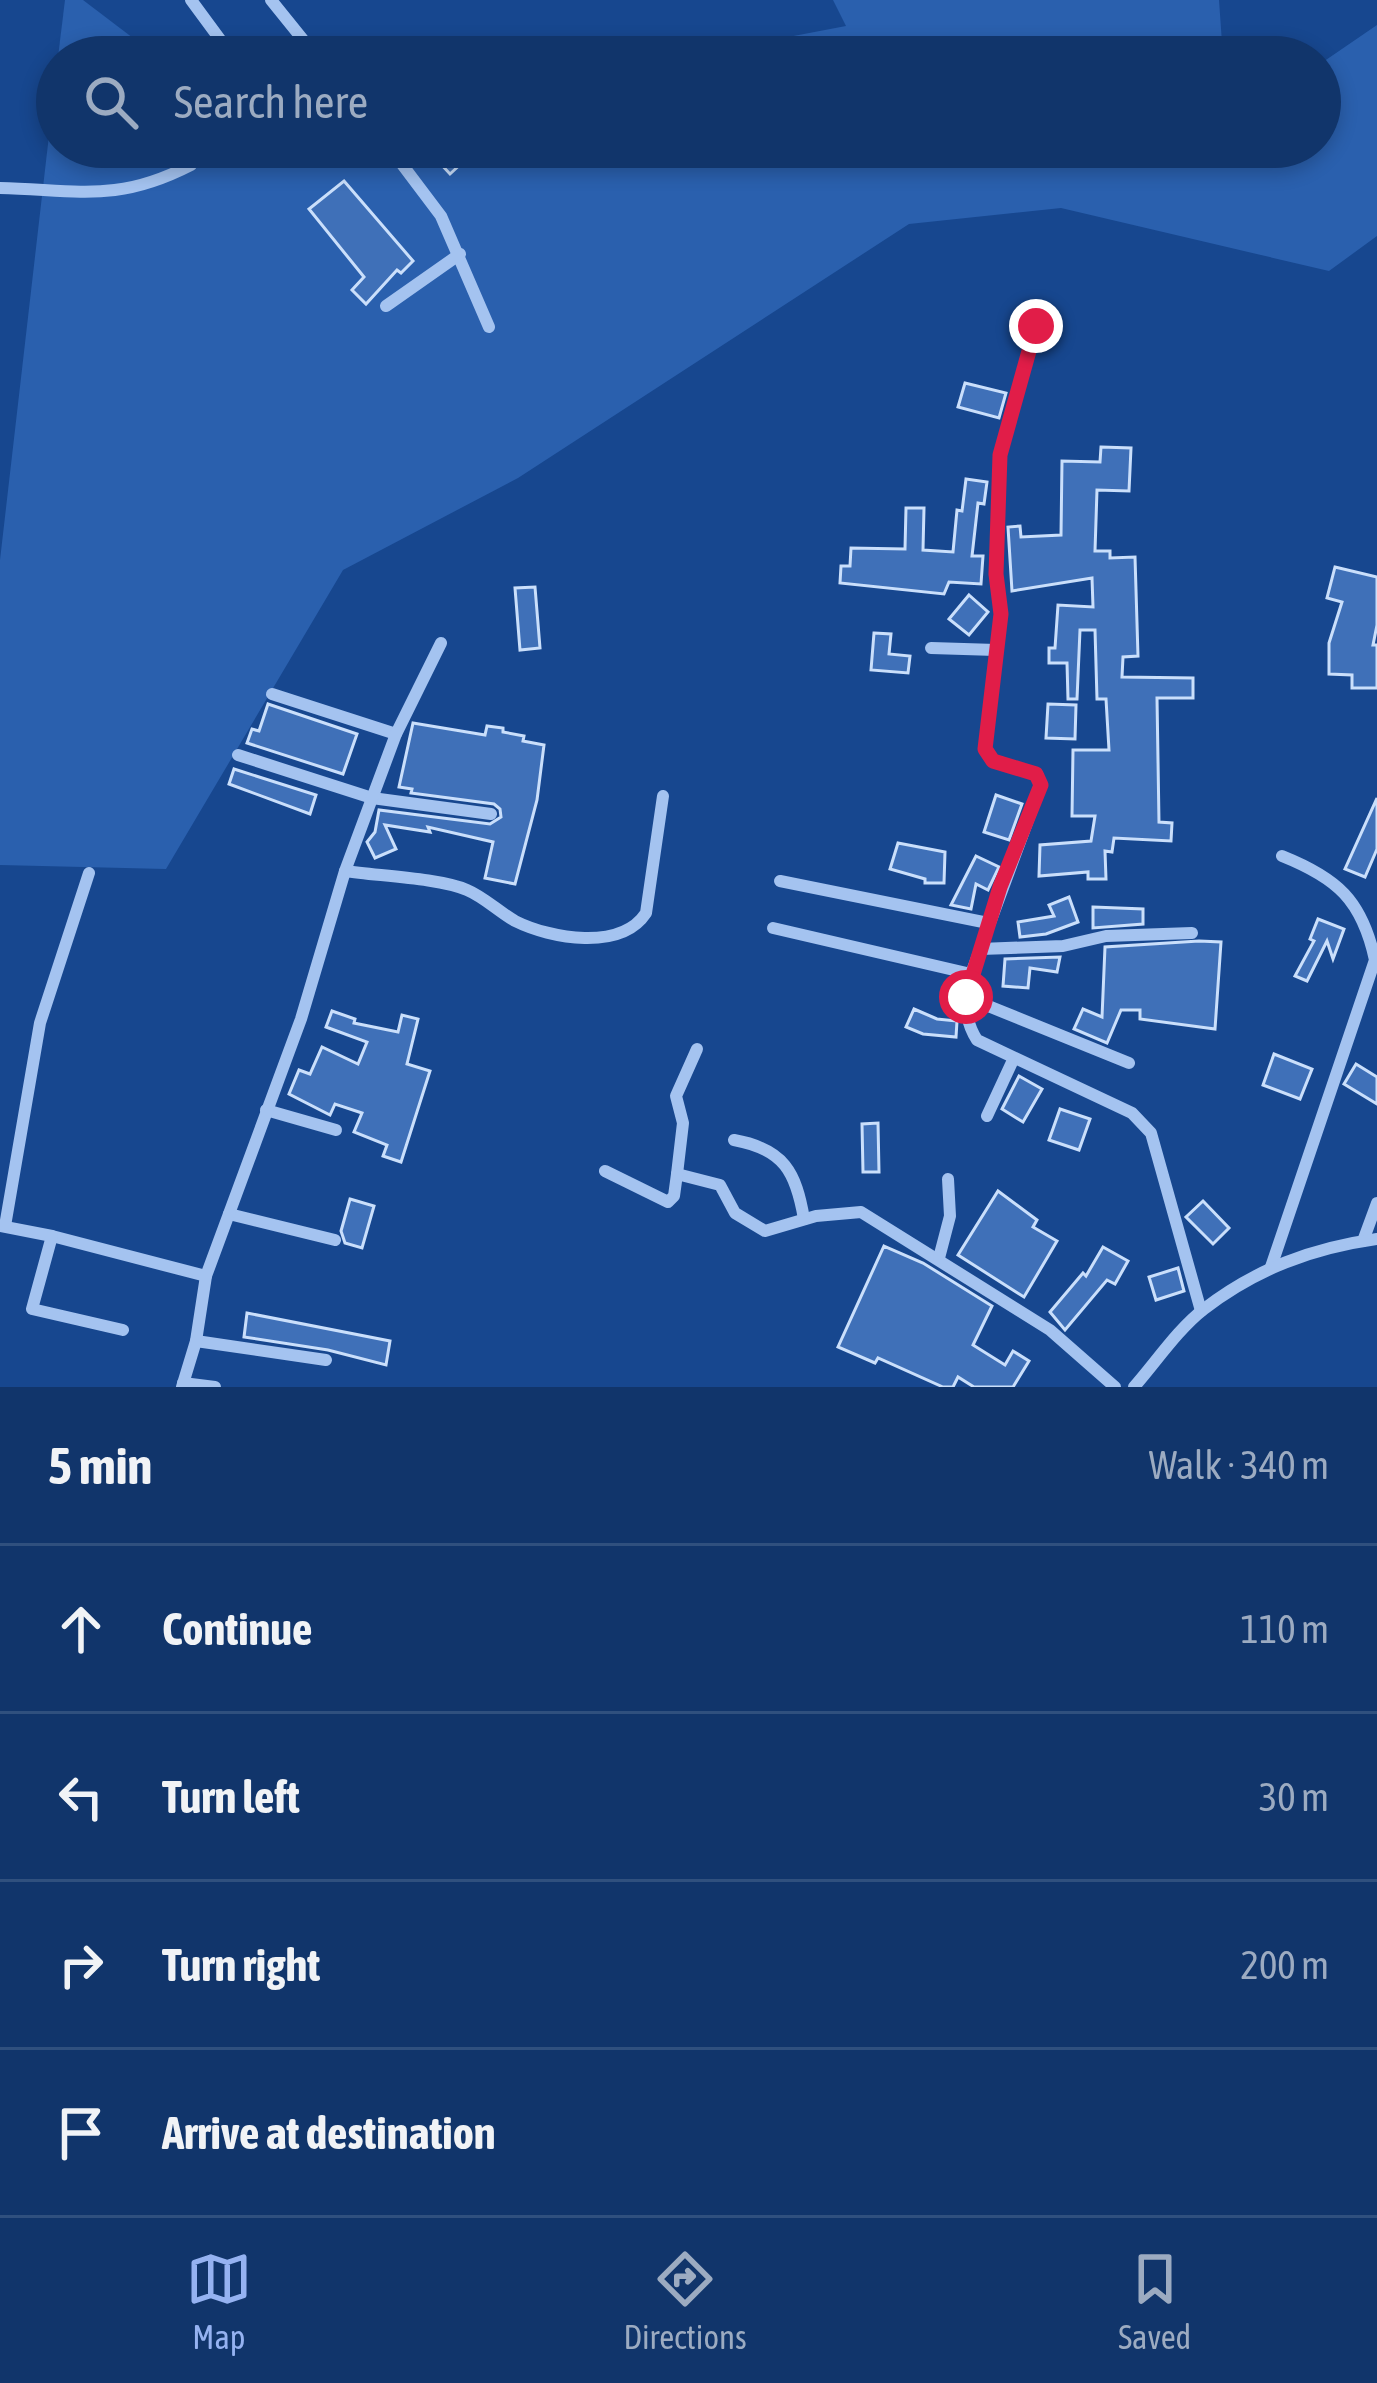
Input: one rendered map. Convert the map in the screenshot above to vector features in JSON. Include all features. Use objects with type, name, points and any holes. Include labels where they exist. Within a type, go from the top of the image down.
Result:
[{"type":"street","points":[[191,0],[218,36]]},
{"type":"street","points":[[271,0],[300,36]]},
{"type":"street","points":[[0,188],[105,193],[156,183],[184,168]]},
{"type":"street","points":[[405,168],[440,216],[489,327]]},
{"type":"street","points":[[386,306],[460,254]]},
{"type":"street","points":[[1036,326],[1000,455],[996,574],[1001,614],[985,749],[993,761],[1036,774],[1041,785],[971,974],[966,1023],[977,1040],[1132,1113],[1151,1133],[1201,1311]]},
{"type":"street","points":[[214,1387],[182,1385],[196,1341],[206,1276],[301,1019],[372,798],[396,734],[441,644]]},
{"type":"street","points":[[931,648],[997,650]]},
{"type":"street","points":[[272,694],[396,734]]},
{"type":"street","points":[[238,755],[372,798],[491,814]]},
{"type":"street","points":[[345,871],[466,890],[533,929],[592,939],[621,935],[637,926],[646,913],[662,796]]},
{"type":"street","points":[[1271,1267],[1375,960],[1349,896],[1314,869],[1282,856]]},
{"type":"street","points":[[89,873],[40,1023],[2,1226],[206,1276]]},
{"type":"street","points":[[780,881],[988,923]]},
{"type":"street","points":[[773,928],[971,974]]},
{"type":"street","points":[[980,949],[1192,933]]},
{"type":"street","points":[[966,997],[1129,1063]]},
{"type":"street","points":[[605,1172],[668,1202],[674,1196],[683,1124],[676,1096],[697,1049]]},
{"type":"street","points":[[987,1116],[1013,1060]]},
{"type":"street","points":[[266,1110],[336,1130]]},
{"type":"street","points":[[734,1140],[772,1151],[798,1186],[804,1219]]},
{"type":"street","points":[[676,1174],[720,1185],[735,1213],[765,1231],[804,1219],[861,1212],[1050,1330],[1115,1387]]},
{"type":"street","points":[[939,1258],[950,1216],[948,1179]]},
{"type":"street","points":[[1134,1387],[1201,1311],[1271,1267],[1370,1240],[1377,1203]]},
{"type":"street","points":[[229,1214],[335,1240]]},
{"type":"street","points":[[52,1236],[32,1309],[123,1330]]},
{"type":"street","points":[[196,1341],[326,1360]]},
{"type":"shaded area","points":[[65,0],[83,0],[130,36],[61,36]]},
{"type":"shaded area","points":[[833,0],[1219,0],[1222,36],[793,36],[846,26]]},
{"type":"shaded area","points":[[1377,25],[1377,236],[1329,271],[1061,208],[909,224],[518,478],[343,570],[166,869],[0,865],[0,560],[45,168],[1341,168],[1341,50]]},
{"type":"building","points":[[344,181],[413,261],[401,273],[397,270],[366,304],[352,290],[364,277],[309,209]]},
{"type":"building","points":[[965,383],[1006,393],[999,418],[958,407]]},
{"type":"building","points":[[1101,447],[1131,448],[1129,491],[1097,490],[1095,551],[1110,551],[1110,558],[1135,557],[1138,656],[1123,657],[1122,677],[1193,678],[1193,698],[1157,698],[1159,822],[1172,823],[1171,841],[1114,838],[1112,852],[1105,851],[1106,879],[1088,879],[1088,872],[1039,876],[1040,845],[1091,841],[1095,816],[1072,816],[1073,750],[1109,750],[1106,699],[1097,699],[1095,630],[1080,630],[1077,699],[1068,699],[1067,663],[1049,663],[1049,648],[1055,648],[1058,605],[1093,607],[1092,578],[1012,591],[1008,527],[1020,526],[1021,537],[1061,535],[1062,461],[1100,462]]},
{"type":"building","points":[[966,479],[987,482],[984,504],[978,503],[972,556],[983,556],[981,584],[949,582],[944,594],[840,583],[841,566],[850,566],[851,548],[905,549],[906,508],[924,508],[923,550],[953,552]]},
{"type":"building","points":[[1335,567],[1377,577],[1373,645],[1377,645],[1377,688],[1352,688],[1352,675],[1329,674],[1329,643],[1342,602],[1327,598]]},
{"type":"building","points":[[535,587],[540,648],[520,650],[515,588]]},
{"type":"building","points":[[969,595],[988,612],[969,635],[949,619]]},
{"type":"building","points":[[874,633],[891,634],[889,654],[910,656],[908,673],[871,670]]},
{"type":"building","points":[[268,704],[357,734],[343,774],[247,743],[252,729],[259,731]]},
{"type":"building","points":[[1048,704],[1076,705],[1075,739],[1046,738]]},
{"type":"building","points":[[413,723],[485,735],[487,726],[503,728],[503,732],[524,736],[523,741],[544,745],[537,800],[515,884],[485,878],[493,842],[428,827],[430,832],[385,825],[396,849],[375,858],[367,842],[375,832],[379,810],[490,824],[501,817],[494,804],[411,793],[412,789],[399,787]]},
{"type":"building","points":[[234,769],[316,795],[310,814],[229,784]]},
{"type":"building","points":[[996,795],[1022,804],[1009,840],[984,832]]},
{"type":"building","points":[[1377,798],[1377,849],[1365,877],[1345,869]]},
{"type":"building","points":[[898,843],[945,852],[944,883],[925,883],[925,879],[890,869]]},
{"type":"building","points":[[976,856],[999,867],[988,890],[976,884],[971,909],[951,905]]},
{"type":"building","points":[[1069,897],[1078,922],[1046,934],[1020,937],[1018,922],[1054,916],[1049,905]]},
{"type":"building","points":[[1093,907],[1143,909],[1143,924],[1093,928]]},
{"type":"building","points":[[1318,919],[1344,929],[1333,959],[1327,941],[1307,981],[1295,976],[1314,941],[1310,939]]},
{"type":"building","points":[[1221,942],[1215,1029],[1140,1019],[1140,1010],[1121,1010],[1107,1043],[1074,1029],[1083,1009],[1102,1017],[1105,947]]},
{"type":"building","points":[[1060,957],[1057,972],[1030,968],[1028,988],[1003,986],[1005,959]]},
{"type":"building","points":[[914,1009],[957,1021],[956,1037],[906,1027]]},
{"type":"building","points":[[332,1011],[355,1019],[354,1023],[398,1032],[402,1015],[418,1019],[407,1064],[430,1071],[401,1162],[383,1156],[387,1145],[354,1132],[362,1113],[335,1104],[330,1115],[289,1094],[299,1070],[310,1074],[322,1047],[358,1064],[367,1042],[326,1027]]},
{"type":"building","points":[[1274,1054],[1312,1069],[1300,1099],[1263,1085]]},
{"type":"building","points":[[1356,1064],[1377,1077],[1377,1104],[1344,1084]]},
{"type":"building","points":[[1019,1076],[1042,1089],[1023,1122],[1002,1109]]},
{"type":"building","points":[[1060,1109],[1090,1119],[1079,1150],[1049,1140]]},
{"type":"building","points":[[878,1123],[879,1172],[863,1172],[862,1124]]},
{"type":"building","points":[[998,1191],[1037,1220],[1033,1227],[1057,1241],[1024,1297],[958,1255]]},
{"type":"building","points":[[350,1199],[374,1206],[362,1248],[345,1243],[341,1231]]},
{"type":"building","points":[[1203,1201],[1229,1228],[1213,1244],[1186,1217]]},
{"type":"building","points":[[884,1246],[923,1263],[992,1306],[973,1345],[1005,1365],[1013,1351],[1029,1361],[1013,1387],[974,1387],[958,1377],[953,1387],[943,1387],[878,1358],[875,1363],[838,1347]]},
{"type":"building","points":[[1103,1247],[1128,1261],[1115,1284],[1107,1280],[1065,1330],[1050,1312],[1083,1273],[1086,1276]]},
{"type":"building","points":[[1178,1268],[1184,1291],[1156,1300],[1149,1277]]},
{"type":"building","points":[[247,1313],[390,1341],[386,1365],[244,1337]]},
{"type":"route","points":[[966,997],[1000,887],[1041,785],[1036,774],[993,761],[985,749],[1001,614],[996,574],[1000,455],[1036,326]]}]
